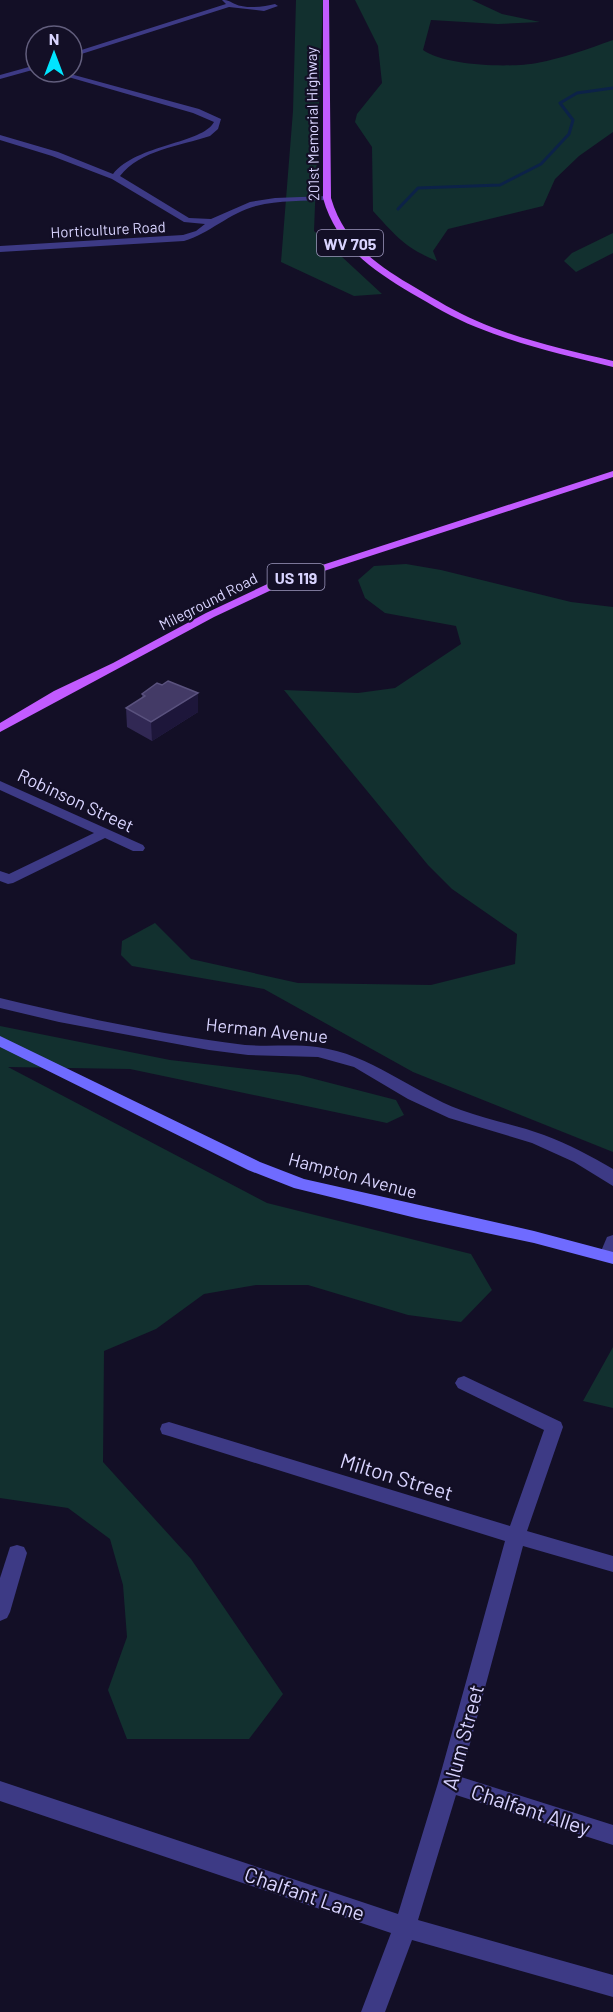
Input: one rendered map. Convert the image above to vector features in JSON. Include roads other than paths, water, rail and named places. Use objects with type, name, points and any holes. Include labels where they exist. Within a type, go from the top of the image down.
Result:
[{"type":"main road","name":"201st Memorial Highway","points":[[326,0],[327,198],[333,220],[351,245],[392,277],[467,320],[488,329],[570,354],[613,364]]},
{"type":"main road","name":"201st Memorial Highway","points":[[570,354],[613,358]]},
{"type":"main road","points":[[570,354],[613,371]]},
{"type":"main road","name":"Mileground Road","points":[[0,728],[58,694],[117,666],[210,615],[280,582],[613,474]]},
{"type":"street","points":[[84,51],[228,3],[264,9],[275,6]]},
{"type":"street","points":[[0,77],[24,70]]},
{"type":"street","points":[[84,80],[196,111],[218,121],[214,129],[207,134],[132,159],[120,167],[114,177]]},
{"type":"street","points":[[0,137],[55,154],[114,177],[187,220],[212,222]]},
{"type":"street","name":"Horticulture Road","points":[[0,249],[184,238],[199,233],[212,222],[253,204],[275,200],[327,198]]},
{"type":"street","name":"Robinson Street","points":[[0,785],[138,848]]},
{"type":"street","points":[[4,878],[104,833]]},
{"type":"street","name":"Herman Avenue","points":[[0,1003],[59,1017],[209,1045],[248,1050],[318,1052],[359,1063],[414,1095],[455,1114],[538,1139],[580,1158],[607,1173],[613,1180]]},
{"type":"street","name":"Hampton Avenue","points":[[0,1041],[254,1166],[300,1184],[612,1252]]},
{"type":"street","name":"Alum Street","points":[[373,2012],[405,1927],[449,1783],[516,1536],[554,1427],[464,1383]]},
{"type":"street","name":"Milton Street","points":[[169,1429],[613,1564]]},
{"type":"street","points":[[0,1612],[18,1553]]},
{"type":"street","name":"Chalfant Alley","points":[[449,1783],[613,1835]]},
{"type":"street","name":"Chalfant Lane","points":[[0,1791],[45,1804],[405,1927],[613,1986]]},
{"type":"waterway","points":[[398,209],[418,188],[500,185],[541,164],[569,134],[573,120],[560,103],[577,93],[613,88]]}]
